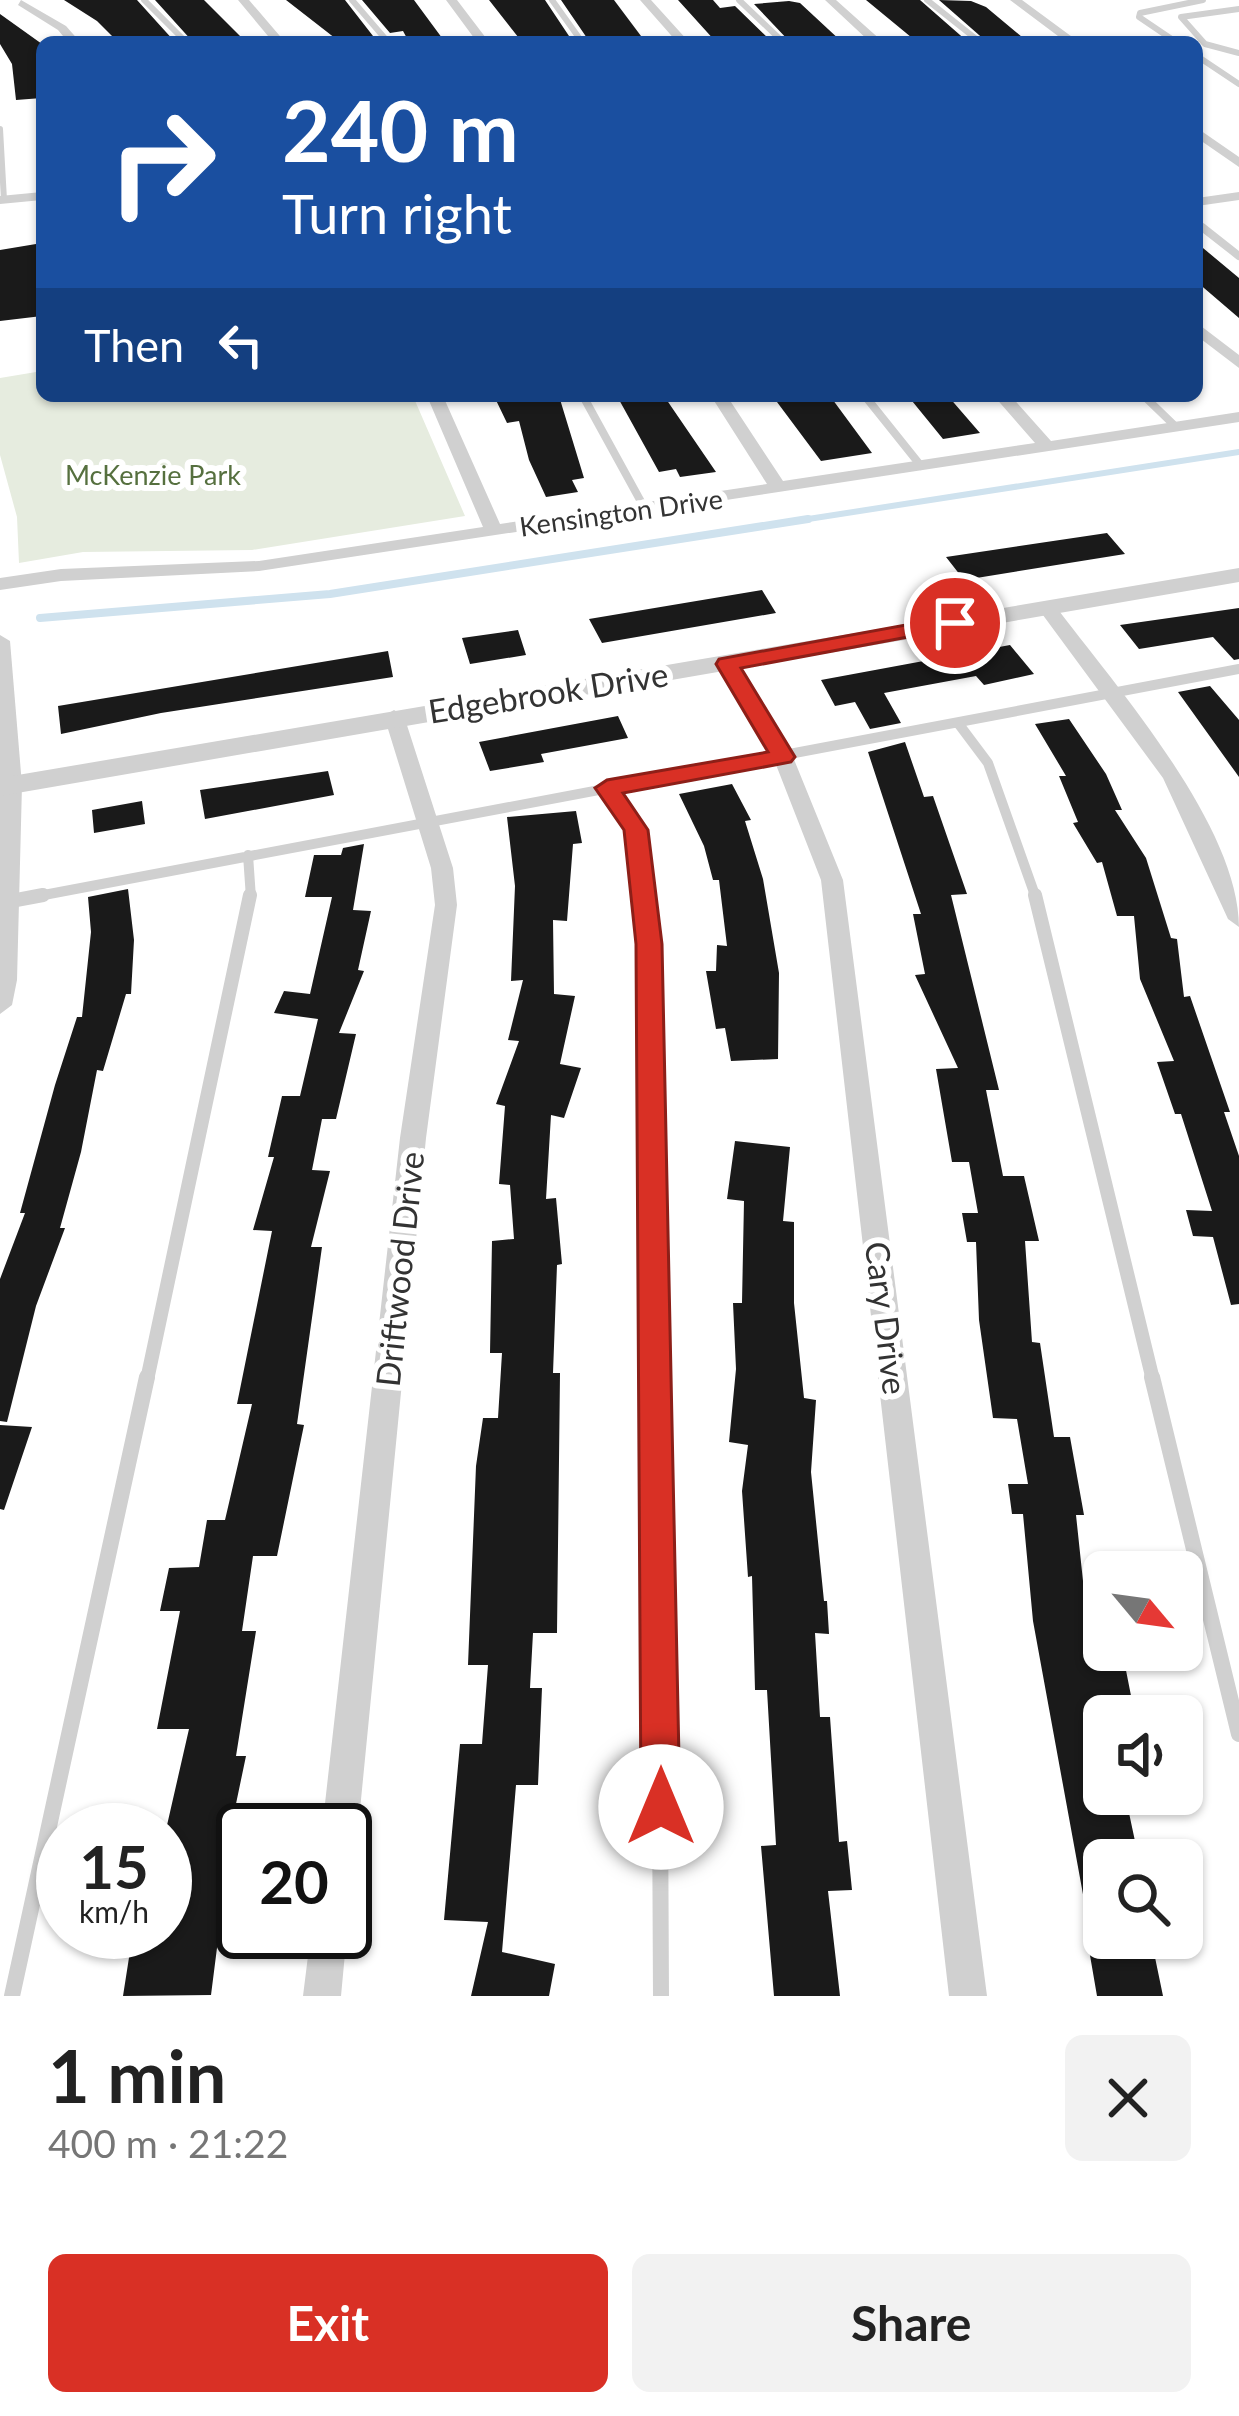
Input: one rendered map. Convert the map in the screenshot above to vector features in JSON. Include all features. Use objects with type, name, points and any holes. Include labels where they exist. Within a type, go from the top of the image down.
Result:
[{"type":"street","points":[[243,0],[274,36]]},
{"type":"street","points":[[451,0],[478,36]]},
{"type":"street","points":[[645,0],[678,36]]},
{"type":"street","points":[[830,0],[871,36]]},
{"type":"street","points":[[1015,0],[1065,36]]},
{"type":"street","points":[[0,8],[28,1],[69,36]]},
{"type":"street","points":[[1203,136],[1239,163]]},
{"type":"street","points":[[1203,201],[1239,196]]},
{"type":"street","points":[[2,200],[36,197]]},
{"type":"street","points":[[1203,332],[1236,357]]},
{"type":"street","points":[[438,402],[494,531]]},
{"type":"street","points":[[723,402],[779,489]]},
{"type":"street","points":[[1007,402],[1047,446]]},
{"type":"street","name":"Kensington Drive","points":[[0,584],[61,575],[259,566],[1239,417]]},
{"type":"street","name":"Edgebrook Drive","points":[[6,786],[1239,574]]},
{"type":"street","points":[[1046,607],[1173,776],[1239,919]]},
{"type":"street","points":[[0,640],[6,786],[0,1005]]},
{"type":"street","name":"Cary Drive","points":[[727,664],[783,757],[832,880],[968,1996]]},
{"type":"street","name":"Driftwood Drive","points":[[343,1803],[413,1138],[446,905],[442,868],[394,716]]},
{"type":"street","points":[[322,1996],[326,1959]]},
{"type":"lane","points":[[144,0],[180,36]]},
{"type":"lane","points":[[352,0],[383,36]]},
{"type":"lane","points":[[552,0],[578,36]]},
{"type":"lane","points":[[739,0],[777,36]]},
{"type":"lane","points":[[927,0],[972,36]]},
{"type":"lane","points":[[1167,36],[1139,17],[1140,13],[1203,0]]},
{"type":"lane","points":[[1196,36],[1181,17],[1239,9]]},
{"type":"lane","points":[[1203,42],[1237,56]]},
{"type":"lane","points":[[1203,60],[1239,84]]},
{"type":"lane","points":[[0,129],[2,200]]},
{"type":"lane","points":[[1203,228],[1239,256]]},
{"type":"lane","points":[[586,402],[645,508]]},
{"type":"lane","points":[[870,402],[920,466]]},
{"type":"lane","points":[[1150,402],[1175,427]]},
{"type":"lane","points":[[4,903],[1239,669]]},
{"type":"lane","points":[[958,723],[988,763],[1035,893],[1239,1734]]},
{"type":"lane","points":[[607,788],[636,830],[649,944],[659,1452],[661,1996]]},
{"type":"lane","points":[[12,1996],[251,903],[248,856]]},
{"type":"green space","name":"McKenzie Park","points":[[36,372],[36,402],[416,402],[465,516],[252,550],[83,552],[19,563],[17,517],[0,455],[0,378]]},
{"type":"building","points":[[64,0],[137,0],[170,36],[112,36]]},
{"type":"building","points":[[155,0],[204,0],[240,36],[188,36]]},
{"type":"building","points":[[286,0],[345,0],[373,36],[332,36]]},
{"type":"building","points":[[362,0],[414,0],[441,36],[406,36],[403,31],[390,33]]},
{"type":"building","points":[[489,0],[545,0],[569,36],[517,36]]},
{"type":"building","points":[[561,0],[614,0],[641,36],[586,36]]},
{"type":"building","points":[[678,0],[713,0],[720,8],[735,6],[766,36],[711,36]]},
{"type":"building","points":[[866,0],[920,0],[961,36],[910,36]]},
{"type":"building","points":[[939,0],[971,1],[986,7],[1021,36],[980,36]]},
{"type":"building","points":[[800,3],[836,36],[784,36],[754,4]]},
{"type":"building","points":[[0,14],[36,40],[36,98],[16,100],[12,64],[0,44]]},
{"type":"building","points":[[36,244],[36,317],[0,321],[0,250]]},
{"type":"building","points":[[1203,248],[1239,278],[1239,318],[1203,287]]},
{"type":"building","points":[[497,402],[561,402],[584,478],[572,480],[578,492],[546,497],[529,460],[519,421],[507,423]]},
{"type":"building","points":[[620,402],[668,402],[716,472],[680,477],[676,469],[659,472]]},
{"type":"building","points":[[777,402],[834,402],[872,453],[821,461]]},
{"type":"building","points":[[913,402],[953,402],[980,433],[943,439]]},
{"type":"building","points":[[1107,533],[1125,554],[964,580],[946,557]]},
{"type":"building","points":[[762,590],[776,613],[602,643],[589,619]]},
{"type":"building","points":[[1239,608],[1239,659],[1234,660],[1213,637],[1139,649],[1120,625]]},
{"type":"building","points":[[518,630],[526,655],[470,664],[462,638]]},
{"type":"building","points":[[1010,645],[1034,674],[984,685],[976,676],[884,693],[901,723],[870,729],[855,702],[835,706],[821,680]]},
{"type":"building","points":[[388,651],[393,677],[161,713],[61,734],[58,706]]},
{"type":"building","points":[[1210,686],[1239,720],[1239,777],[1178,692]]},
{"type":"building","points":[[618,716],[628,738],[541,754],[544,762],[490,771],[479,742]]},
{"type":"building","points":[[1069,719],[1106,774],[1122,810],[1115,810],[1146,858],[1171,938],[1177,939],[1184,997],[1190,996],[1230,1112],[1224,1112],[1239,1156],[1239,1304],[1231,1305],[1213,1237],[1193,1236],[1186,1210],[1212,1211],[1181,1114],[1175,1114],[1157,1062],[1174,1061],[1140,979],[1134,916],[1117,916],[1102,862],[1097,863],[1073,823],[1078,822],[1059,776],[1066,776],[1035,724]]},
{"type":"building","points":[[905,742],[924,797],[933,796],[967,894],[951,895],[999,1090],[986,1090],[1003,1176],[1024,1176],[1039,1241],[1025,1241],[1032,1342],[1040,1343],[1054,1437],[1070,1437],[1084,1515],[1076,1515],[1083,1581],[1083,1671],[1126,1671],[1131,1695],[1083,1695],[1083,1815],[1129,1815],[1135,1839],[1083,1839],[1083,1894],[1033,1621],[1023,1514],[1012,1514],[1008,1484],[1028,1484],[1017,1419],[993,1418],[979,1320],[976,1242],[967,1242],[962,1213],[978,1213],[969,1162],[952,1162],[936,1069],[958,1068],[915,975],[925,974],[913,914],[921,914],[868,752]]},
{"type":"building","points":[[328,771],[334,795],[205,819],[200,790]]},
{"type":"building","points":[[732,784],[751,820],[745,821],[763,879],[779,973],[778,1059],[731,1061],[725,1028],[716,1029],[706,971],[716,971],[717,945],[727,946],[719,880],[713,880],[704,846],[679,794]]},
{"type":"building","points":[[142,801],[145,824],[94,833],[92,810]]},
{"type":"building","points":[[576,811],[582,843],[573,844],[567,921],[553,920],[554,994],[575,996],[560,1064],[581,1068],[564,1118],[551,1115],[546,1199],[556,1198],[562,1264],[557,1265],[553,1373],[560,1373],[557,1633],[533,1633],[530,1688],[542,1688],[538,1785],[516,1785],[502,1952],[555,1964],[549,1996],[471,1996],[488,1922],[444,1920],[460,1744],[482,1744],[488,1665],[468,1665],[476,1466],[483,1418],[498,1418],[502,1353],[490,1353],[492,1241],[514,1239],[510,1185],[499,1184],[505,1106],[496,1104],[519,1041],[508,1040],[523,980],[511,981],[515,886],[507,817]]},
{"type":"building","points":[[364,844],[353,910],[371,911],[358,970],[364,971],[339,1033],[356,1034],[336,1119],[322,1119],[312,1170],[330,1171],[311,1247],[322,1247],[297,1424],[304,1425],[277,1556],[253,1556],[242,1631],[256,1631],[236,1756],[246,1756],[236,1803],[216,1803],[216,1956],[211,1995],[123,1996],[129,1959],[192,1959],[192,1803],[172,1803],[189,1729],[157,1729],[180,1611],[160,1611],[169,1568],[199,1567],[207,1520],[225,1520],[252,1404],[237,1404],[272,1231],[253,1230],[274,1157],[268,1157],[282,1096],[300,1096],[318,1019],[274,1013],[284,991],[310,994],[332,897],[305,897],[314,855],[341,855],[343,848]]},
{"type":"building","points":[[128,889],[134,940],[131,994],[126,994],[103,1071],[97,1070],[60,1228],[65,1228],[36,1306],[7,1422],[0,1421],[0,1279],[25,1213],[20,1213],[55,1085],[77,1017],[82,1017],[91,932],[88,897]]},
{"type":"building","points":[[735,1141],[790,1147],[783,1221],[794,1222],[794,1303],[804,1398],[816,1400],[811,1472],[829,1634],[815,1633],[820,1717],[830,1717],[839,1842],[847,1841],[852,1890],[828,1891],[840,1996],[774,1996],[761,1846],[776,1845],[767,1690],[755,1690],[752,1576],[748,1577],[742,1491],[748,1445],[729,1442],[736,1369],[733,1303],[742,1303],[744,1201],[727,1199]]},
{"type":"building","points":[[0,1425],[32,1427],[4,1510],[0,1509]]},
{"type":"building","points":[[1091,1959],[1155,1959],[1163,1996],[1097,1996]]},
{"type":"waterway","points":[[789,522],[1239,452]]},
{"type":"waterway","points":[[40,618],[330,594],[808,519]]},
{"type":"route","points":[[661,1807],[649,944],[636,830],[607,788],[783,757],[727,664],[955,623]]}]
